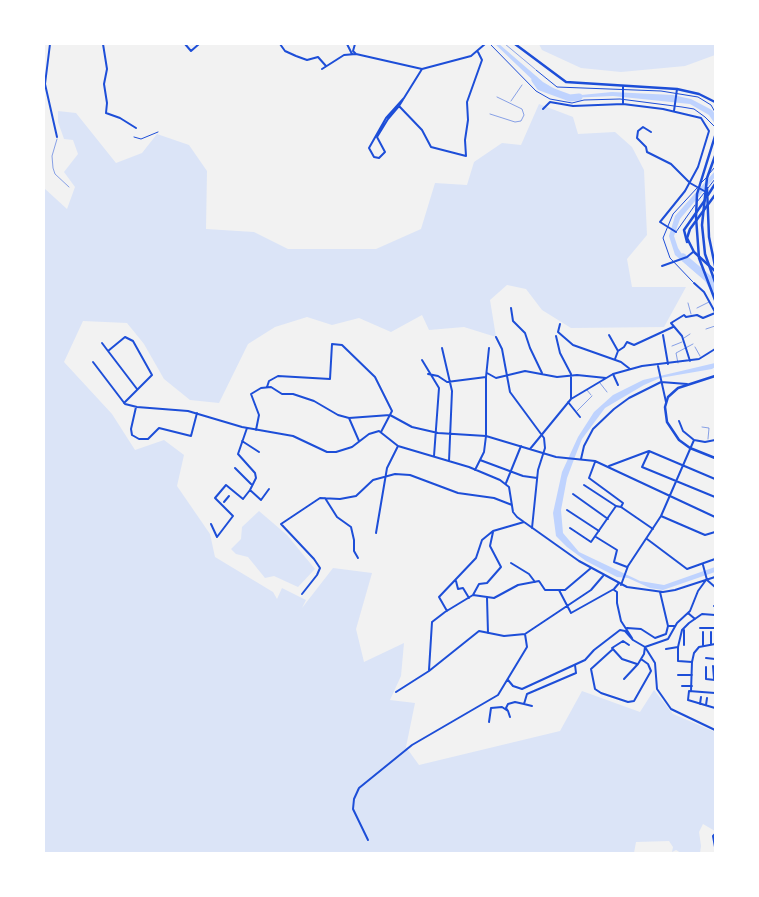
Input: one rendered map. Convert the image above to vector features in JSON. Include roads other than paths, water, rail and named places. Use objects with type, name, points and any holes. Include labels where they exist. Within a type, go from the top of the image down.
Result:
[{"type":"main road","points":[[514,44],[566,82],[677,91],[699,94],[715,102]]},
{"type":"main road","points":[[715,136],[697,194],[696,217],[700,258],[715,300]]},
{"type":"main road","points":[[715,156],[708,178],[702,225],[706,254],[715,282]]},
{"type":"main road","points":[[708,178],[709,237],[715,266]]},
{"type":"main road","points":[[715,184],[684,230],[694,252],[715,271]]},
{"type":"main road","points":[[688,242],[690,229],[715,195]]},
{"type":"main road","points":[[715,376],[675,390],[666,402],[665,412],[669,427],[679,440],[690,448],[715,458]]},
{"type":"street","points":[[50,44],[45,84],[57,137]]},
{"type":"street","points":[[103,44],[106,69],[104,84],[107,102],[106,113],[120,118],[136,128]]},
{"type":"street","points":[[185,44],[191,51],[199,44]]},
{"type":"street","points":[[280,44],[285,51],[307,60],[318,57],[326,66]]},
{"type":"street","points":[[347,44],[352,54]]},
{"type":"street","points":[[355,44],[353,51],[356,54]]},
{"type":"street","points":[[322,69],[344,55],[352,54],[422,69],[452,62],[478,52],[485,44]]},
{"type":"street","points":[[490,44],[536,91],[550,99],[572,103],[584,100],[620,100],[682,107],[694,110],[706,117],[715,127]]},
{"type":"street","points":[[399,106],[422,130],[431,147],[466,156],[464,140],[468,120],[467,102],[482,60],[478,52]]},
{"type":"street","points":[[404,98],[386,118],[369,148],[374,157],[383,155],[384,148],[377,137],[399,106],[404,98],[422,69]]},
{"type":"street","points":[[536,70],[557,87],[661,91],[698,97],[711,105],[715,112]]},
{"type":"street","points":[[623,88],[623,103]]},
{"type":"street","points":[[674,109],[677,91]]},
{"type":"street","points":[[544,110],[550,102],[573,106],[623,103],[674,109],[701,118],[709,130],[704,151],[690,183],[675,206],[660,222],[676,232],[715,179]]},
{"type":"street","points":[[651,132],[643,127],[638,131],[637,138],[646,147],[647,152],[671,164],[690,183],[709,193]]},
{"type":"street","points":[[134,136],[141,139],[158,132]]},
{"type":"street","points":[[690,361],[684,340],[671,323],[678,317],[704,318],[715,313],[704,292],[670,258],[663,238],[673,214],[715,166]]},
{"type":"street","points":[[662,266],[687,257],[694,252]]},
{"type":"street","points":[[510,308],[513,321],[525,333],[542,373]]},
{"type":"street","points":[[560,324],[558,332],[573,346],[615,360],[630,369]]},
{"type":"street","points":[[615,360],[618,351],[627,342],[634,346],[673,327]]},
{"type":"street","points":[[662,334],[668,364]]},
{"type":"street","points":[[609,335],[618,351]]},
{"type":"street","points":[[556,336],[560,353],[570,374],[571,399]]},
{"type":"street","points":[[108,351],[125,337],[133,341],[152,375],[124,403]]},
{"type":"street","points":[[496,337],[502,349],[506,375],[512,395],[542,434],[545,448],[542,453],[537,478],[532,528]]},
{"type":"street","points":[[102,343],[137,389]]},
{"type":"street","points":[[267,387],[269,381],[278,376],[330,379],[332,344],[342,345],[375,377],[392,411],[381,432]]},
{"type":"street","points":[[442,348],[451,382],[449,461]]},
{"type":"street","points":[[475,470],[480,460],[486,436],[486,372],[489,348]]},
{"type":"street","points":[[530,449],[571,399],[613,374],[630,369],[690,361],[701,358],[715,349]]},
{"type":"street","points":[[422,360],[428,374],[439,388],[434,457]]},
{"type":"street","points":[[93,362],[124,403],[137,407],[171,408],[197,413],[246,428],[299,437],[327,452],[336,452],[360,442],[375,431],[381,432],[398,446],[475,470],[506,484]]},
{"type":"street","points":[[658,366],[666,402]]},
{"type":"street","points":[[486,372],[496,378],[525,371],[557,376],[570,374],[606,378]]},
{"type":"street","points":[[428,374],[451,382],[486,378]]},
{"type":"street","points":[[613,374],[618,384]]},
{"type":"street","points":[[579,459],[588,438],[601,419],[629,398],[661,382],[694,383]]},
{"type":"street","points":[[256,430],[259,414],[251,394],[270,387],[282,394],[293,394],[314,401],[338,415],[350,418],[390,415],[412,427],[436,432],[486,436],[542,453],[564,458],[595,461],[715,516]]},
{"type":"street","points":[[568,402],[580,416]]},
{"type":"street","points":[[137,407],[130,428],[132,435],[139,439],[148,439],[159,428],[191,436],[197,413]]},
{"type":"street","points":[[350,418],[360,442]]},
{"type":"street","points":[[679,421],[683,431],[694,440],[715,440]]},
{"type":"street","points":[[211,524],[217,537],[233,516],[215,498],[226,486],[242,499],[250,490],[251,484],[256,478],[255,473],[238,454],[246,428]]},
{"type":"street","points":[[559,590],[571,613],[614,590],[621,584],[627,568],[661,516],[694,440]]},
{"type":"street","points":[[242,441],[259,452]]},
{"type":"street","points":[[376,534],[387,468],[398,446]]},
{"type":"street","points":[[521,446],[506,484],[513,512],[532,528],[591,568],[621,584],[660,592],[675,590],[715,577]]},
{"type":"street","points":[[649,451],[642,466],[715,497]]},
{"type":"street","points":[[609,466],[649,451],[715,479]]},
{"type":"street","points":[[480,460],[523,476],[537,478]]},
{"type":"street","points":[[595,461],[588,478],[623,503],[621,507]]},
{"type":"street","points":[[236,468],[251,484]]},
{"type":"street","points":[[302,594],[317,575],[320,568],[281,524],[320,498],[340,499],[356,496],[373,480],[395,474],[410,475],[458,493],[494,498],[512,505]]},
{"type":"street","points":[[584,486],[654,529]]},
{"type":"street","points":[[250,490],[262,500],[270,489]]},
{"type":"street","points":[[574,494],[608,519]]},
{"type":"street","points":[[224,502],[229,496]]},
{"type":"street","points":[[325,498],[337,517],[351,528],[354,551],[358,558]]},
{"type":"street","points":[[570,528],[589,542],[616,506]]},
{"type":"street","points":[[567,510],[599,531]]},
{"type":"street","points":[[661,516],[705,535],[715,532]]},
{"type":"street","points":[[447,611],[439,597],[476,558],[482,540],[493,531],[524,522]]},
{"type":"street","points":[[429,671],[432,622],[473,596],[479,584],[488,583],[501,567],[490,546],[493,531]]},
{"type":"street","points":[[595,536],[617,550],[614,562],[627,568]]},
{"type":"street","points":[[647,539],[687,569],[715,559]]},
{"type":"street","points":[[511,563],[529,574],[535,582]]},
{"type":"street","points":[[703,564],[707,580],[715,586]]},
{"type":"street","points":[[473,596],[494,598],[511,588],[539,581],[545,590],[569,588],[591,568]]},
{"type":"street","points":[[396,692],[429,671],[479,631],[504,636],[525,634],[591,590],[603,576]]},
{"type":"street","points":[[645,647],[668,639],[675,626],[688,613],[698,591],[707,580]]},
{"type":"street","points":[[456,581],[458,589],[463,588],[470,598]]},
{"type":"street","points":[[614,590],[617,592],[617,603],[621,621],[633,640]]},
{"type":"street","points":[[627,628],[642,629],[654,638],[666,634],[668,626],[660,592]]},
{"type":"street","points":[[487,598],[488,633]]},
{"type":"street","points":[[688,613],[695,619]]},
{"type":"street","points":[[692,662],[678,660],[678,647],[684,628],[702,614],[715,614]]},
{"type":"street","points":[[668,626],[675,626]]},
{"type":"street","points":[[684,628],[684,645]]},
{"type":"street","points":[[700,628],[715,628]]},
{"type":"street","points":[[508,680],[518,689],[525,688],[585,660],[594,650],[620,630],[625,631],[633,640],[645,647],[655,663],[658,689],[671,709],[715,730]]},
{"type":"street","points":[[703,632],[703,645]]},
{"type":"street","points":[[710,644],[711,632]]},
{"type":"street","points":[[368,840],[353,809],[354,799],[359,788],[412,745],[445,728],[498,695],[527,647],[525,634]]},
{"type":"street","points":[[629,645],[623,641],[591,669],[596,690],[628,702],[634,701],[651,671],[648,664],[641,659]]},
{"type":"street","points":[[715,644],[703,645],[694,653],[692,686],[691,691],[689,691],[688,700],[715,708]]},
{"type":"street","points":[[624,679],[641,659],[645,647]]},
{"type":"street","points":[[666,649],[678,647]]},
{"type":"street","points":[[613,649],[622,659],[637,664]]},
{"type":"street","points":[[706,658],[715,659]]},
{"type":"street","points":[[524,704],[527,694],[576,673],[575,665]]},
{"type":"street","points":[[706,667],[706,679],[715,680],[713,666]]},
{"type":"street","points":[[678,675],[692,675]]},
{"type":"street","points":[[682,686],[692,686]]},
{"type":"street","points":[[525,688],[526,692]]},
{"type":"street","points":[[691,691],[715,693]]},
{"type":"street","points":[[700,704],[701,696]]},
{"type":"street","points":[[706,705],[707,698]]},
{"type":"street","points":[[510,718],[506,708],[508,704],[515,702],[532,706]]},
{"type":"street","points":[[489,722],[491,708],[502,707],[508,711]]},
{"type":"street","points":[[715,834],[712,836],[715,847]]},
{"type":"lane","points":[[505,44],[536,70]]},
{"type":"lane","points":[[510,102],[522,85]]},
{"type":"lane","points":[[490,114],[500,119],[521,121],[524,115],[522,109],[497,97]]},
{"type":"lane","points":[[57,137],[52,156],[53,168],[55,174],[69,187]]},
{"type":"lane","points":[[697,308],[710,301]]},
{"type":"lane","points":[[688,304],[691,316]]},
{"type":"lane","points":[[706,329],[715,326]]},
{"type":"lane","points":[[672,346],[684,340],[690,334]]},
{"type":"lane","points":[[678,363],[676,353],[693,344]]},
{"type":"lane","points":[[695,347],[701,358]]},
{"type":"lane","points":[[600,382],[606,392]]},
{"type":"lane","points":[[587,390],[596,400]]},
{"type":"lane","points":[[576,412],[592,396]]},
{"type":"lane","points":[[702,427],[709,428],[708,441]]},
{"type":"water","points":[[495,44],[499,44],[543,82],[571,96],[612,92],[673,95],[691,99],[712,110],[715,114],[715,124],[709,115],[690,104],[613,96],[570,98],[540,87]]},
{"type":"water","points":[[715,171],[715,177],[680,219],[674,236],[678,248],[687,262],[709,279],[715,290],[715,298],[705,281],[675,255],[669,236],[675,216]]},
{"type":"water","points":[[715,363],[715,367],[712,369],[660,378],[644,385],[605,408],[582,439],[567,478],[561,510],[563,533],[579,552],[640,581],[664,585],[715,567],[715,572],[663,590],[650,588],[628,578],[617,577],[586,561],[556,536],[553,513],[562,472],[578,437],[594,412],[613,395],[643,380]]},
{"type":"waterway","points":[[535,80],[540,87],[570,98],[579,97]]},
{"type":"waterway","points":[[683,257],[709,279],[715,290]]}]
